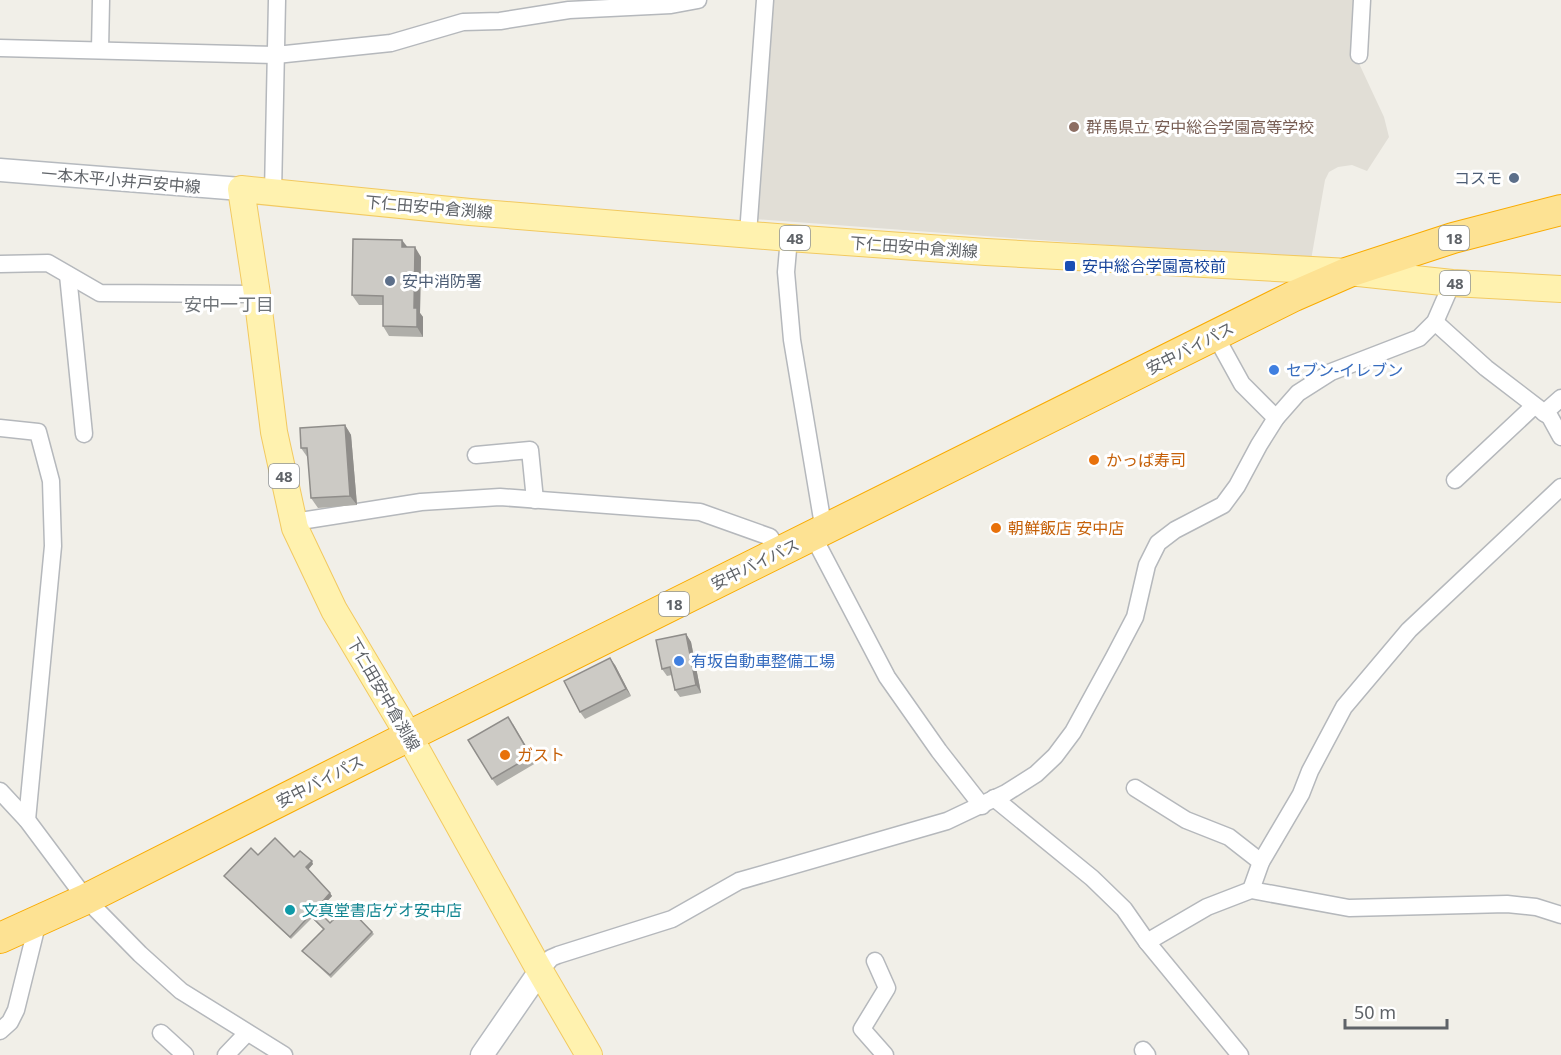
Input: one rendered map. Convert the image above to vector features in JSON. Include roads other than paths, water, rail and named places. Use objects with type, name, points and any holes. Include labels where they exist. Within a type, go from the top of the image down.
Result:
[{"type":"highway","name":"18","points":[[1350,272],[1453,238],[1561,210]]},
{"type":"highway","name":"安中バイパス","points":[[0,938],[86,899],[1294,296],[1350,272]]},
{"type":"main road","name":"一本木平小井戸安中線","points":[[0,170],[242,189]]},
{"type":"main road","name":"下仁田安中倉渕線","points":[[589,1055],[410,736],[334,610],[295,528],[274,432],[242,189],[482,213],[789,238],[986,252],[1350,272],[1452,283],[1561,290]]},
{"type":"main road","points":[[482,1055],[540,971]]},
{"type":"street","points":[[100,50],[101,0]]},
{"type":"street","points":[[273,192],[277,0]]},
{"type":"street","points":[[0,48],[276,55],[391,43],[463,22],[500,21],[569,9],[671,5],[698,0]]},
{"type":"street","points":[[748,234],[765,0]]},
{"type":"street","points":[[1359,55],[1362,0]]},
{"type":"street","points":[[789,238],[786,272],[792,340],[818,533],[887,677],[939,751],[988,802],[1092,878],[1124,909],[1146,942],[1240,1055]]},
{"type":"street","points":[[0,264],[48,262],[100,293],[257,294]]},
{"type":"street","points":[[68,275],[84,434]]},
{"type":"street","points":[[540,971],[551,958],[672,919],[739,881],[947,821],[1006,793],[1036,774],[1055,756],[1072,732],[1114,657],[1134,617],[1148,565],[1158,543],[1175,530],[1223,505],[1237,486],[1276,418],[1298,393],[1331,372],[1419,338],[1435,322],[1452,283]]},
{"type":"street","points":[[1435,322],[1486,368],[1550,417],[1561,437]]},
{"type":"street","points":[[1215,335],[1242,384],[1276,418]]},
{"type":"street","points":[[1455,480],[1539,410],[1561,398]]},
{"type":"street","points":[[0,428],[38,432],[51,481],[53,546],[27,820]]},
{"type":"street","points":[[476,455],[530,450],[535,500]]},
{"type":"street","points":[[1251,890],[1261,862],[1301,794],[1310,771],[1344,706],[1409,630],[1561,487]]},
{"type":"street","points":[[294,522],[421,502],[500,497],[700,512],[770,537],[779,553]]},
{"type":"street","points":[[1135,788],[1186,820],[1229,837],[1261,862]]},
{"type":"street","points":[[0,791],[27,820],[86,899],[141,954],[181,991],[284,1055]]},
{"type":"street","points":[[1146,942],[1207,907],[1251,890],[1349,908],[1507,904],[1536,907],[1561,915]]},
{"type":"street","points":[[0,1031],[10,1022],[16,1010],[38,921]]},
{"type":"street","points":[[875,961],[887,988],[862,1029],[885,1055]]},
{"type":"street","points":[[161,1033],[185,1055]]},
{"type":"street","points":[[226,1055],[247,1033]]},
{"type":"place","name":"群馬県立 安中総合学園高等学校","points":[[1074,127]]},
{"type":"place","name":"コスモ","points":[[1514,178]]},
{"type":"place","name":"安中総合学園高校前","points":[[1070,266]]},
{"type":"place","name":"安中消防署","points":[[390,281]]},
{"type":"place","name":"セブン-イレブン","points":[[1274,370]]},
{"type":"place","name":"かっぱ寿司","points":[[1094,460]]},
{"type":"place","name":"朝鮮飯店 安中店","points":[[996,528]]},
{"type":"place","name":"有坂自動車整備工場","points":[[679,661]]},
{"type":"place","name":"ガスト","points":[[505,755]]},
{"type":"place","name":"文真堂書店ゲオ安中店","points":[[290,910]]},
{"type":"district","name":"安中一丁目","points":[[229,304]]}]
